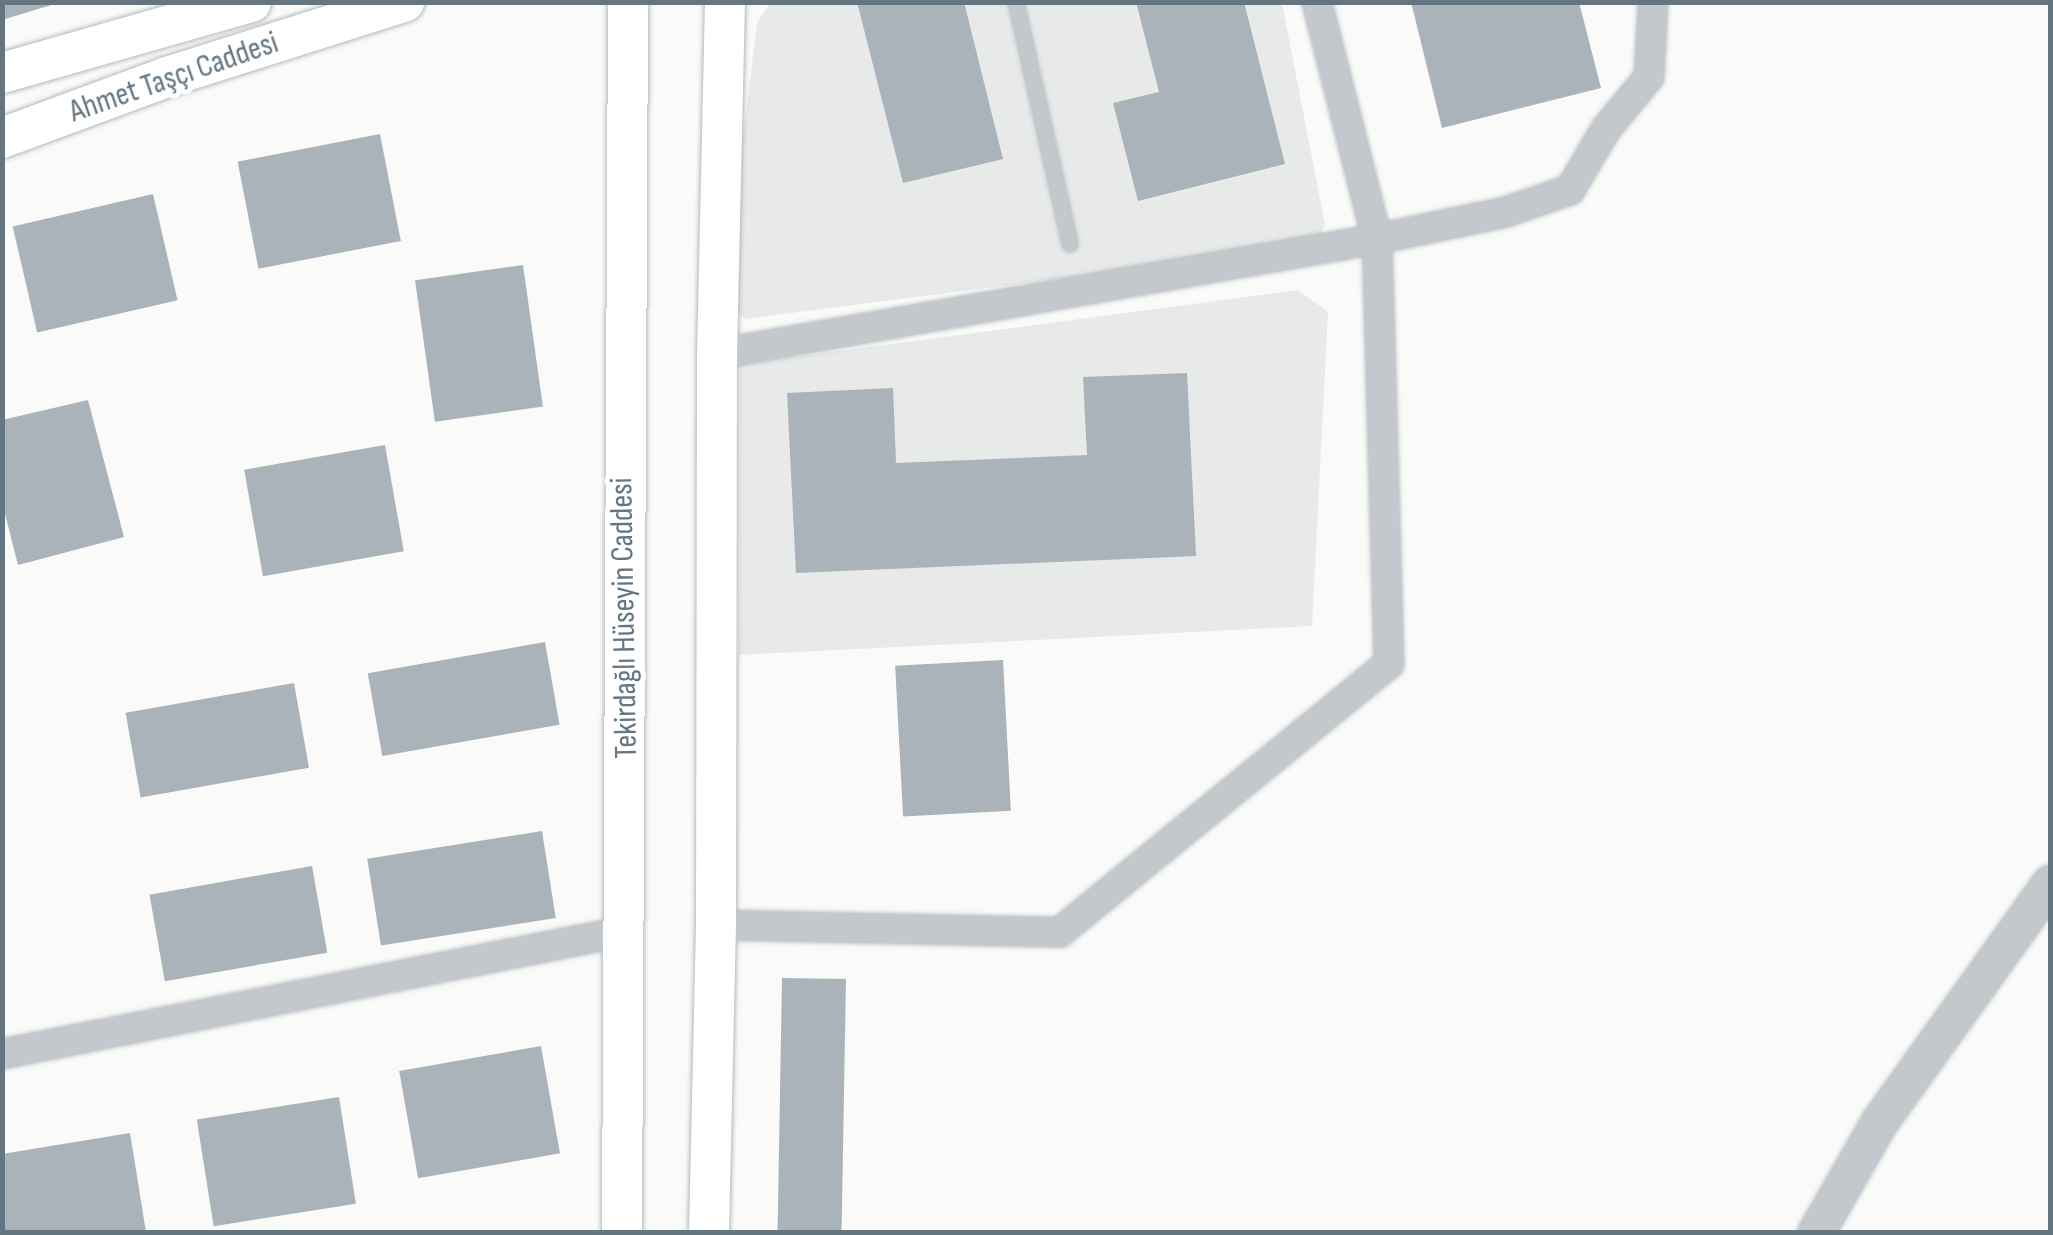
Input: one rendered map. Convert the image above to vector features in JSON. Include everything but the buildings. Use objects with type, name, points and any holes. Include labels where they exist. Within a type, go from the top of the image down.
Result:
[{"type":"main road","name":"Ahmet Taşçı Caddesi","points":[[2,74],[252,2]]},
{"type":"main road","name":"Ahmet Taşçı Caddesi","points":[[2,138],[167,77],[404,2]]},
{"type":"main road","name":"Tekirdağlı Hüseyin Caddesi","points":[[622,1232],[621,932],[628,726],[623,495],[628,2]]},
{"type":"main road","points":[[709,1232],[716,925],[717,354],[725,2]]},
{"type":"street","points":[[716,925],[1060,932],[1389,664],[1377,239],[1317,2]]},
{"type":"street","points":[[717,354],[1377,239],[1506,212],[1570,190],[1606,128],[1650,77],[1653,2]]},
{"type":"street","points":[[1816,1232],[1879,1122],[2050,883]]},
{"type":"street","points":[[2,1054],[621,932]]},
{"type":"lane","points":[[1016,2],[1070,244]]},
{"type":"shaded area","points":[[770,3],[1282,3],[1325,225],[1314,246],[745,319],[723,301],[757,23]]},
{"type":"shaded area","points":[[1298,290],[1328,312],[1312,626],[739,655],[740,364]]}]
